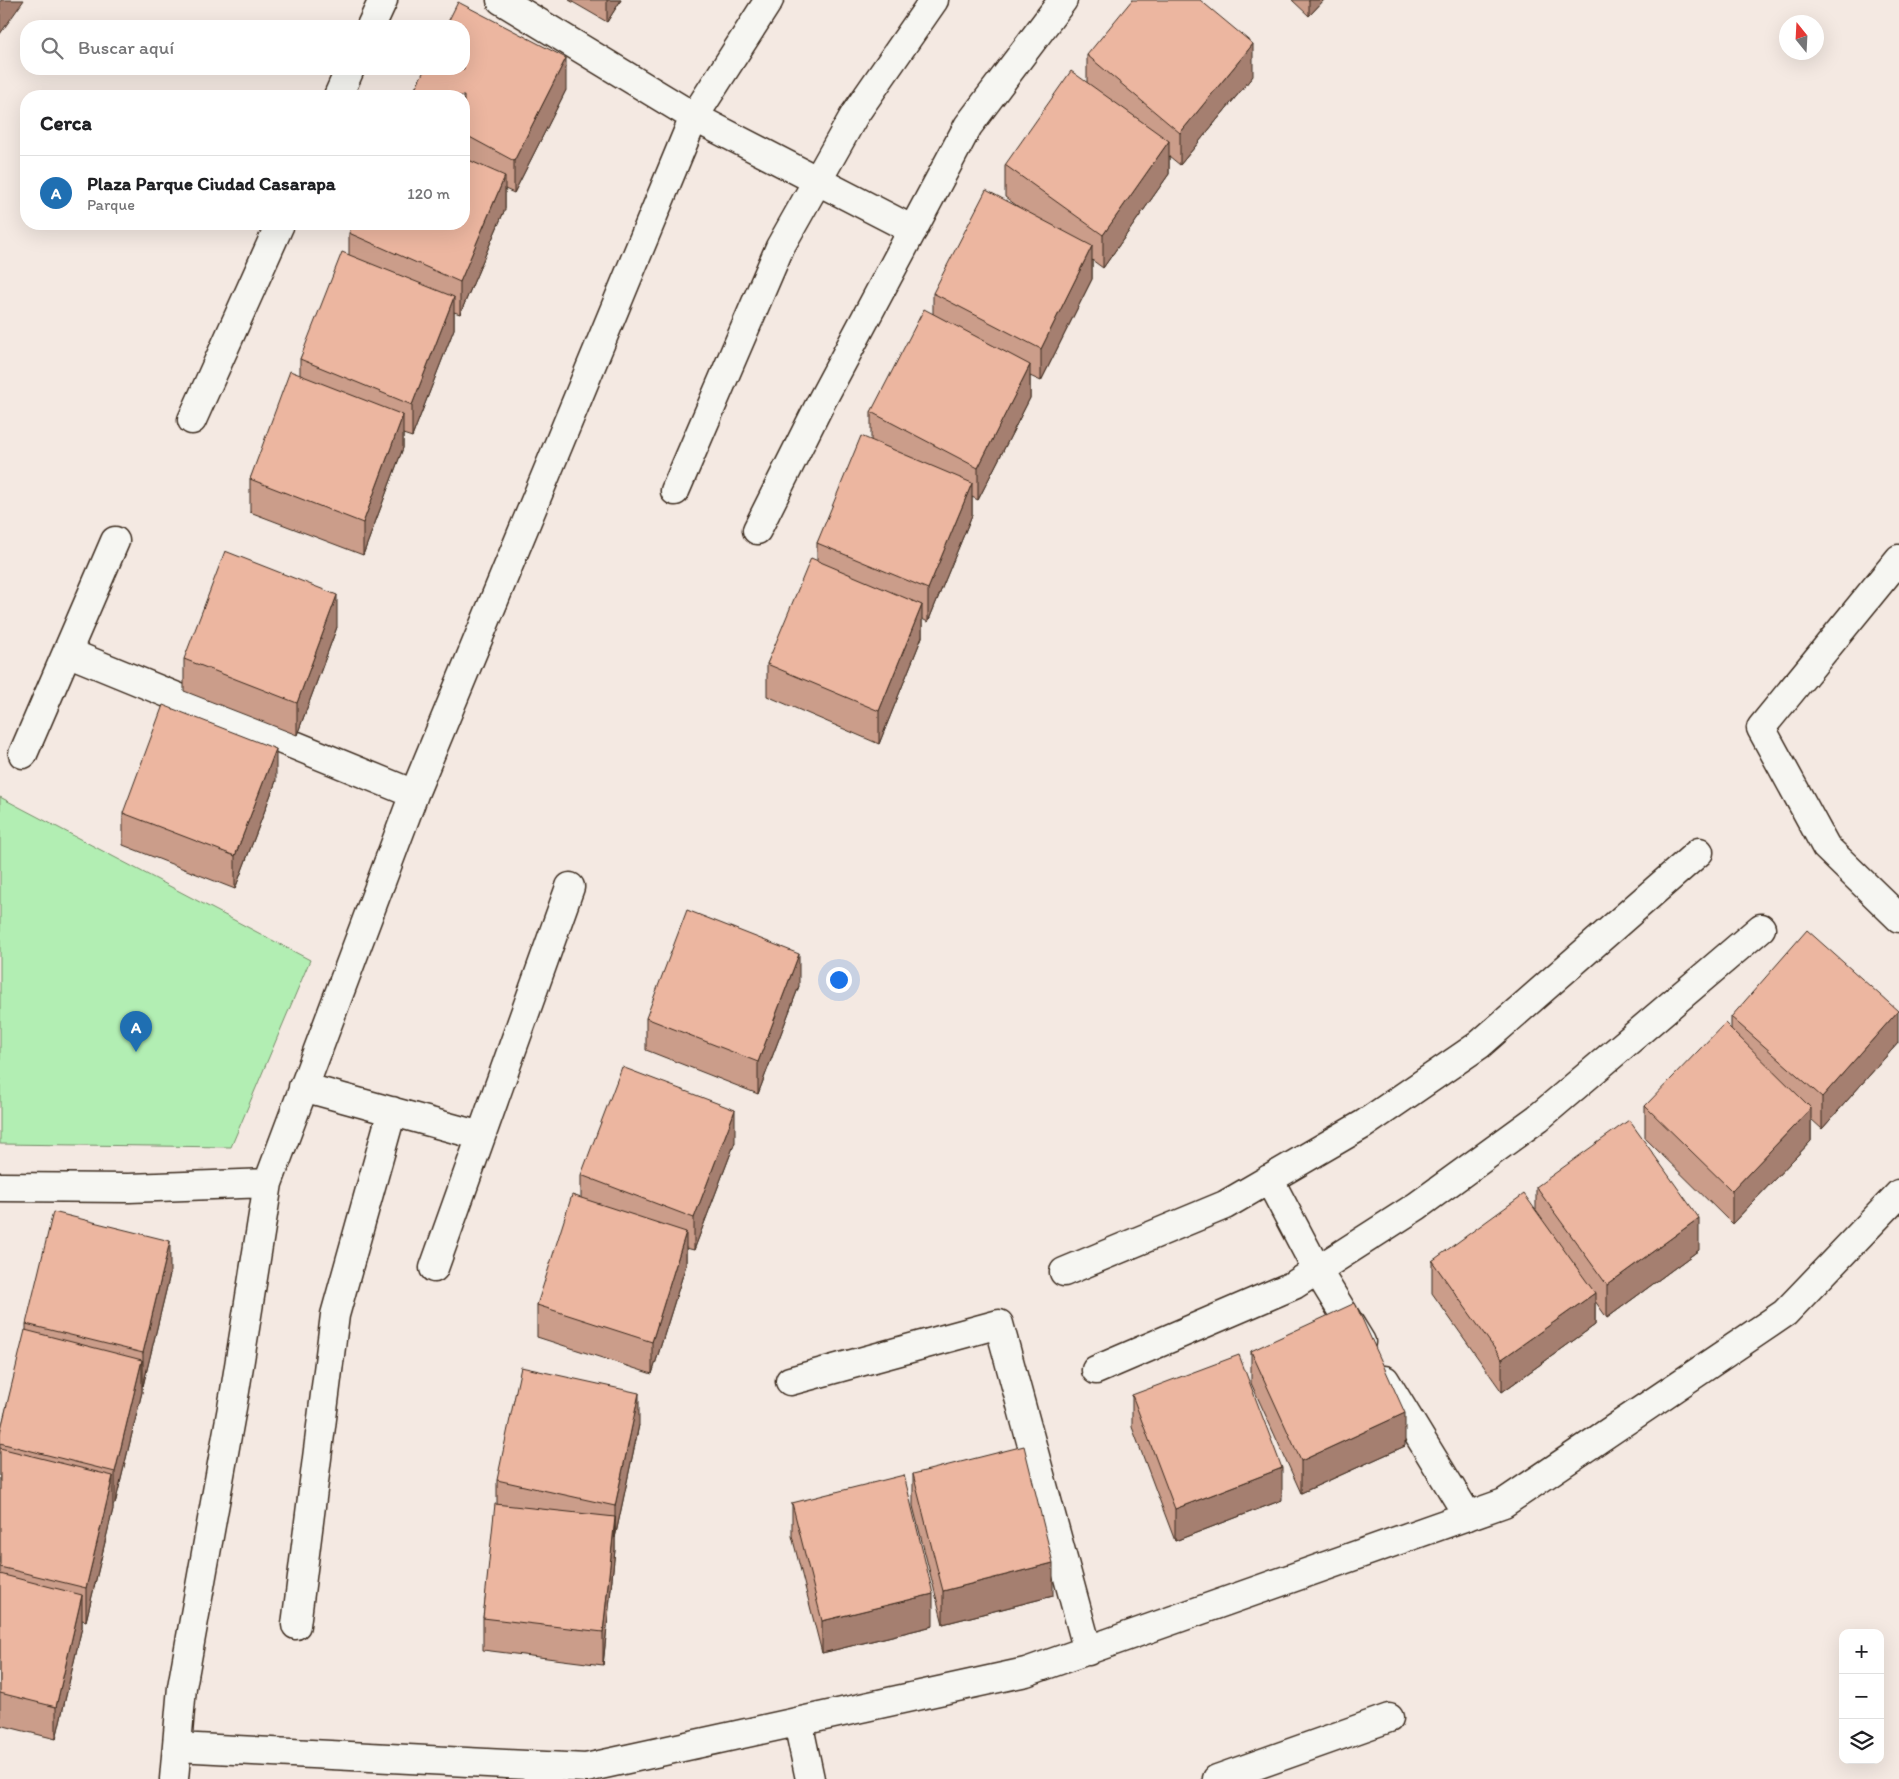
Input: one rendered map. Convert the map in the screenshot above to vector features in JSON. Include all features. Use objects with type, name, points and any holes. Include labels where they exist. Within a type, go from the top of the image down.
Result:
[{"type":"street","points":[[373,20],[383,0]]},
{"type":"street","points":[[500,0],[694,117],[913,230]]},
{"type":"street","points":[[174,1779],[182,1687],[235,1391],[268,1183],[414,794],[694,117],[769,0]]},
{"type":"street","points":[[675,491],[780,247],[855,114],[934,0]]},
{"type":"street","points":[[757,530],[821,402],[968,126],[1063,0]]},
{"type":"street","points":[[341,90],[347,75]]},
{"type":"street","points":[[192,420],[277,230]]},
{"type":"street","points":[[23,754],[114,541]]},
{"type":"street","points":[[1899,560],[1761,728],[1826,847],[1899,918]]},
{"type":"street","points":[[67,652],[414,794]]},
{"type":"street","points":[[1064,1272],[1225,1205],[1364,1124],[1480,1045],[1699,852]]},
{"type":"street","points":[[434,1268],[570,886]]},
{"type":"street","points":[[1096,1370],[1294,1284],[1417,1206],[1538,1118],[1761,928]]},
{"type":"street","points":[[304,1087],[481,1136]]},
{"type":"street","points":[[296,1624],[335,1315],[392,1112]]},
{"type":"street","points":[[1269,1179],[1317,1270],[1468,1516]]},
{"type":"street","points":[[0,1187],[129,1188],[268,1183]]},
{"type":"street","points":[[177,1747],[586,1768],[1026,1672],[1504,1502],[1785,1313],[1899,1194]]},
{"type":"street","points":[[790,1381],[998,1324],[1088,1650]]},
{"type":"street","points":[[1217,1779],[1389,1718]]},
{"type":"street","points":[[798,1722],[810,1779]]},
{"type":"green space","points":[[0,797],[310,960],[231,1147],[0,1144]]},
{"type":"building","points":[[1132,0],[1200,0],[1253,44],[1180,133],[1087,55]]},
{"type":"building","points":[[458,2],[566,58],[514,161],[470,137],[470,90],[414,90],[422,75],[470,75],[470,20],[449,20]]},
{"type":"building","points":[[1071,71],[1169,141],[1103,235],[1005,165]]},
{"type":"building","points":[[470,161],[505,176],[460,282],[349,233],[350,230],[470,230]]},
{"type":"building","points":[[986,190],[1092,246],[1041,349],[933,293]]},
{"type":"building","points":[[342,252],[454,297],[412,405],[300,359]]},
{"type":"building","points":[[924,309],[1030,365],[978,468],[871,412]]},
{"type":"building","points":[[290,371],[403,415],[363,523],[250,479]]},
{"type":"building","points":[[861,436],[972,483],[928,589],[817,543]]},
{"type":"building","points":[[225,551],[337,595],[297,703],[184,659]]},
{"type":"building","points":[[811,558],[922,605],[879,711],[767,664]]},
{"type":"building","points":[[163,705],[276,749],[235,856],[123,813]]},
{"type":"building","points":[[687,910],[799,954],[758,1062],[646,1018]]},
{"type":"building","points":[[1807,930],[1898,1011],[1822,1097],[1731,1017]]},
{"type":"building","points":[[1725,1023],[1811,1108],[1732,1191],[1645,1106]]},
{"type":"building","points":[[622,1067],[735,1110],[694,1218],[581,1175]]},
{"type":"building","points":[[1629,1120],[1699,1218],[1607,1285],[1536,1187]]},
{"type":"building","points":[[1524,1194],[1595,1293],[1502,1359],[1432,1261]]},
{"type":"building","points":[[572,1195],[686,1232],[652,1342],[537,1305]]},
{"type":"building","points":[[53,1212],[170,1241],[143,1353],[26,1324]]},
{"type":"building","points":[[1355,1303],[1405,1413],[1301,1461],[1251,1351]]},
{"type":"building","points":[[25,1330],[142,1360],[115,1472],[0,1443],[0,1433]]},
{"type":"building","points":[[1239,1355],[1282,1468],[1175,1509],[1132,1395]]},
{"type":"building","points":[[521,1367],[639,1393],[615,1506],[497,1480]]},
{"type":"building","points":[[1024,1446],[1053,1563],[943,1591],[913,1474]]},
{"type":"building","points":[[0,1448],[113,1476],[86,1588],[0,1567]]},
{"type":"building","points":[[904,1475],[933,1594],[822,1621],[792,1503]]},
{"type":"building","points":[[495,1504],[615,1517],[603,1632],[483,1618]]},
{"type":"building","points":[[0,1574],[82,1595],[56,1707],[0,1693]]},
{"type":"place","name":"Plaza Parque Ciudad Casarapa","points":[[136,1052]]}]
